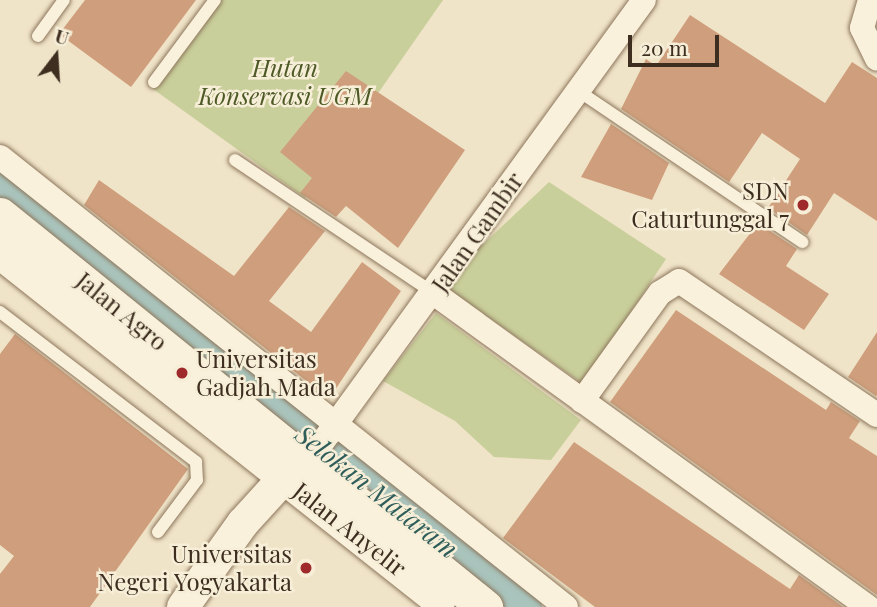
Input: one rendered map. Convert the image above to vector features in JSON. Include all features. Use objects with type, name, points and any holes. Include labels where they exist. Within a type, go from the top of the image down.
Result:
[{"type":"main road","name":"Jalan Agro","points":[[0,215],[302,464]]},
{"type":"main road","name":"Jalan Agro","points":[[3,259],[302,464]]},
{"type":"main road","name":"Jalan Anyelir","points":[[302,464],[449,607]]},
{"type":"main road","name":"Jalan Anyelir","points":[[302,464],[485,607]]},
{"type":"street","name":"Jalan Gambir","points":[[302,464],[336,429],[435,294],[577,89],[644,0]]},
{"type":"street","points":[[870,0],[862,28],[877,59]]},
{"type":"street","points":[[0,157],[336,429],[566,607]]},
{"type":"street","points":[[582,401],[660,293],[679,281],[877,415]]},
{"type":"street","points":[[435,294],[868,607]]},
{"type":"street","points":[[183,607],[243,523],[302,464]]},
{"type":"lane","points":[[38,36],[64,0]]},
{"type":"lane","points":[[154,82],[215,0]]},
{"type":"lane","points":[[577,89],[802,242]]},
{"type":"lane","points":[[235,160],[435,294]]},
{"type":"lane","points":[[0,312],[196,462],[197,480],[158,532]]},
{"type":"green space","name":"Hutan Konservasi UGM","points":[[219,0],[443,0],[305,198],[153,89]]},
{"type":"green space","points":[[549,182],[666,259],[583,384],[441,284]]},
{"type":"green space","points":[[436,313],[581,420],[551,460],[494,457],[455,421],[383,381]]},
{"type":"building","points":[[85,0],[196,0],[131,87],[59,34]]},
{"type":"building","points":[[690,15],[825,103],[852,62],[877,78],[877,221],[834,193],[807,235],[768,208],[800,159],[762,133],[729,182],[621,109],[646,59],[656,66]]},
{"type":"building","points":[[346,71],[465,150],[398,248],[346,206],[336,217],[300,193],[312,178],[280,152]]},
{"type":"building","points":[[611,124],[669,163],[652,200],[581,177]]},
{"type":"building","points":[[99,180],[234,276],[289,207],[325,231],[269,301],[311,332],[362,262],[401,291],[329,399],[84,205]]},
{"type":"building","points":[[758,223],[797,249],[786,266],[829,294],[804,330],[719,274]]},
{"type":"building","points":[[676,310],[826,410],[831,402],[860,421],[849,438],[877,456],[877,595],[610,402]]},
{"type":"building","points":[[877,332],[877,395],[876,396],[848,377]]},
{"type":"building","points":[[15,334],[188,469],[90,607],[0,607],[0,574],[14,556],[0,545],[0,354]]},
{"type":"building","points":[[574,442],[790,589],[799,575],[843,607],[595,607],[503,538]]},
{"type":"waterway","name":"Selokan Mataram","points":[[0,189],[526,607]]},
{"type":"place","name":"SDN Caturtunggal 7","points":[[803,205]]},
{"type":"place","name":"Universitas Gadjah Mada","points":[[182,373]]},
{"type":"place","name":"Universitas Negeri Yogyakarta","points":[[306,568]]}]
